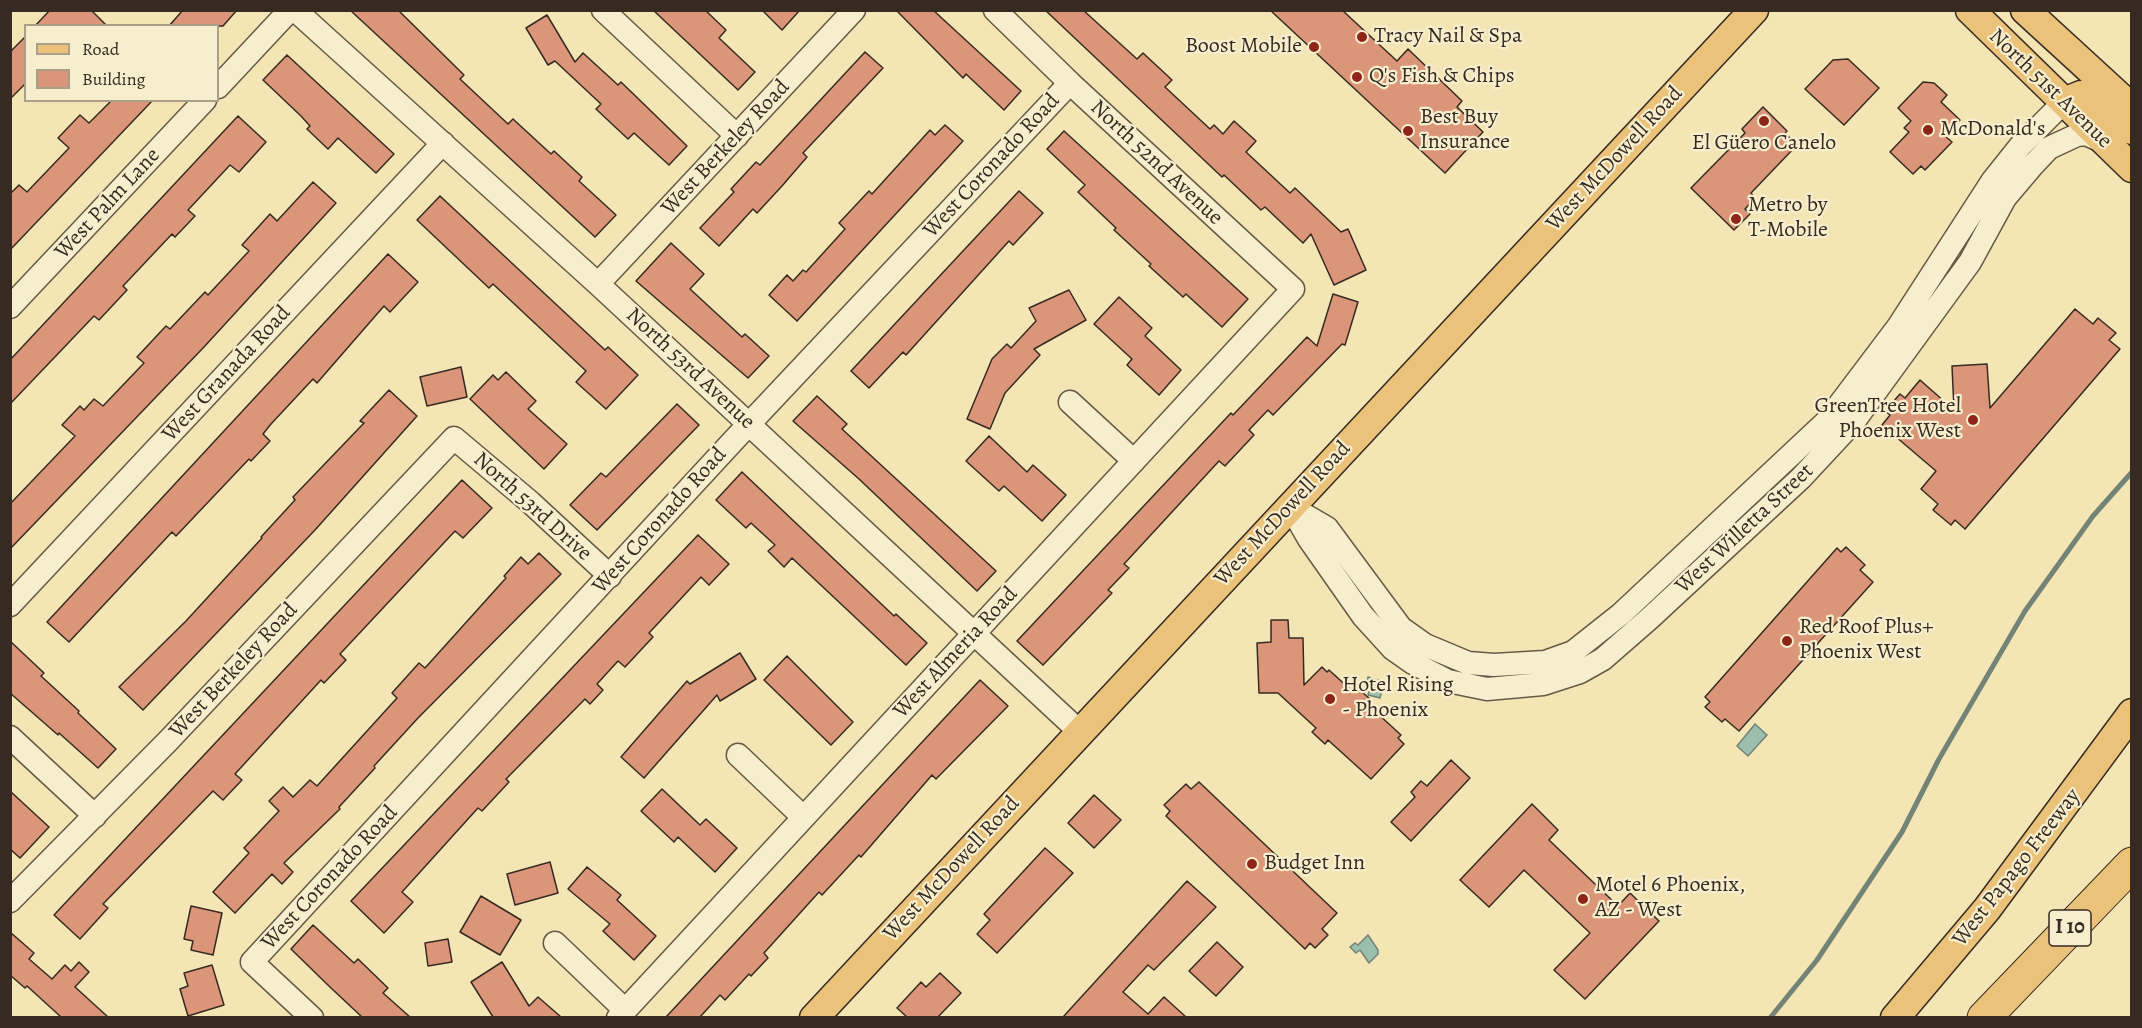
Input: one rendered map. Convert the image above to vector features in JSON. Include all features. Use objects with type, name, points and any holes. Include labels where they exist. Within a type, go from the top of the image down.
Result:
[{"type":"highway","name":"I 10","points":[[1984,1017],[1999,1005],[2132,864]]},
{"type":"main road","name":"West McDowell Road","points":[[814,1017],[1754,10]]},
{"type":"main road","name":"North 51st Avenue","points":[[1970,10],[2132,168]]},
{"type":"main road","name":"North 51st Avenue","points":[[2025,10],[2132,108]]},
{"type":"main road","points":[[2064,102],[2081,95],[2097,98],[2132,130]]},
{"type":"main road","name":"West Papago Freeway","points":[[1895,1017],[1987,909],[2132,713]]},
{"type":"street","points":[[219,86],[290,10]]},
{"type":"street","name":"North 53rd Avenue","points":[[296,10],[598,284],[1080,732]]},
{"type":"street","points":[[603,10],[737,136]]},
{"type":"street","name":"West Berkeley Road","points":[[598,284],[854,10]]},
{"type":"street","name":"North 52nd Avenue","points":[[995,10],[1070,83],[1293,289]]},
{"type":"street","name":"West Coronado Road","points":[[312,1017],[252,962],[749,424],[1070,83]]},
{"type":"street","name":"West Palm Lane","points":[[10,307],[203,102]]},
{"type":"street","name":"West Willetta Street","points":[[1466,674],[1545,662],[1573,651],[1621,614],[1782,466],[1827,421],[1864,375],[1924,288],[1989,186],[2021,145],[2064,102]]},
{"type":"street","name":"West Willetta Street","points":[[1466,674],[1487,689],[1543,684],[1580,672],[1603,659],[1801,478],[1855,420],[1970,262],[2005,198],[2032,165],[2049,148],[2077,135],[2086,134],[2107,143]]},
{"type":"street","name":"West Granada Road","points":[[10,605],[443,143]]},
{"type":"street","name":"West Almeria Road","points":[[621,1014],[1293,289]]},
{"type":"street","points":[[1070,402],[1134,461]]},
{"type":"street","name":"West Berkeley Road","points":[[10,901],[95,816],[454,438]]},
{"type":"street","name":"North 53rd Drive","points":[[454,438],[530,502],[610,576]]},
{"type":"street","points":[[1290,506],[1327,528],[1401,628],[1466,674]]},
{"type":"street","points":[[10,736],[95,816]]},
{"type":"street","points":[[738,755],[803,817]]},
{"type":"street","points":[[555,943],[621,1014]]},
{"type":"shaded area","points":[[1368,677],[1384,682],[1380,698],[1368,695],[1370,687],[1366,685]]},
{"type":"shaded area","points":[[1755,724],[1767,735],[1748,756],[1737,746]]},
{"type":"shaded area","points":[[1368,935],[1378,950],[1378,954],[1369,963],[1360,950],[1356,953],[1350,947],[1355,943],[1358,945]]},
{"type":"building","points":[[50,10],[91,10],[105,24],[37,24]]},
{"type":"building","points":[[183,10],[237,10],[223,26],[219,24],[171,24]]},
{"type":"building","points":[[350,10],[398,10],[464,75],[460,79],[508,124],[513,119],[551,154],[554,151],[582,177],[579,181],[616,215],[595,237]]},
{"type":"building","points":[[653,10],[705,10],[726,30],[719,38],[755,72],[738,90]]},
{"type":"building","points":[[762,10],[800,10],[782,30]]},
{"type":"building","points":[[896,10],[933,10],[1021,91],[1004,110],[966,74],[963,78]]},
{"type":"building","points":[[1045,10],[1083,10],[1137,59],[1143,53],[1172,80],[1165,87],[1210,129],[1214,125],[1223,134],[1234,121],[1256,141],[1246,152],[1290,193],[1295,188],[1341,232],[1348,229],[1366,270],[1334,285],[1311,234],[1303,243],[1265,207],[1261,210],[1224,175],[1222,177]]},
{"type":"building","points":[[1270,10],[1342,10],[1397,61],[1408,49],[1462,101],[1457,107],[1483,132],[1445,173]]},
{"type":"building","points":[[547,15],[575,62],[583,53],[618,85],[621,82],[687,146],[669,165],[634,133],[628,139],[596,109],[601,104],[555,61],[548,65],[526,28]]},
{"type":"building","points":[[24,38],[24,85],[10,99],[10,52]]},
{"type":"building","points":[[865,52],[883,68],[803,153],[807,157],[782,186],[757,213],[753,209],[719,246],[700,228],[734,192],[731,189],[756,162],[760,165]]},
{"type":"building","points":[[287,55],[394,154],[376,173],[338,138],[328,149],[307,129],[310,126],[301,116],[263,80]]},
{"type":"building","points":[[1848,59],[1879,88],[1844,125],[1805,89],[1833,60]]},
{"type":"building","name":"McDonald's","points":[[1923,82],[1934,83],[1947,95],[1941,102],[1960,120],[1945,136],[1952,142],[1925,170],[1921,166],[1913,174],[1890,152],[1909,132],[1904,128],[1911,121],[1898,108]]},
{"type":"building","points":[[110,102],[151,102],[10,250],[10,194],[19,185],[27,192],[69,148],[58,138],[80,115],[89,123]]},
{"type":"building","points":[[1763,107],[1787,131],[1785,133],[1797,145],[1751,193],[1755,198],[1745,209],[1750,214],[1734,230],[1691,188],[1745,133],[1742,129]]},
{"type":"building","points":[[238,116],[266,142],[239,172],[230,165],[188,210],[195,216],[175,237],[172,234],[123,286],[127,290],[99,320],[94,316],[10,404],[10,360]]},
{"type":"building","points":[[945,125],[963,141],[797,321],[769,295],[787,275],[793,281],[803,270],[806,272],[845,229],[839,223],[869,191],[872,194],[930,130],[935,135]]},
{"type":"building","points":[[1064,131],[1248,299],[1222,327],[1186,294],[1183,297],[1149,266],[1151,264],[1078,192],[1085,185],[1047,149]]},
{"type":"building","points":[[313,182],[336,203],[204,347],[10,549],[10,504],[75,436],[62,425],[80,406],[84,410],[94,399],[103,406],[144,363],[137,357],[166,326],[170,329],[205,292],[208,295],[249,251],[242,245],[270,214],[277,221]]},
{"type":"building","points":[[1019,191],[1043,213],[1013,245],[1009,241],[906,355],[903,352],[869,388],[851,371]]},
{"type":"building","points":[[440,196],[605,350],[608,347],[638,375],[606,409],[576,382],[586,371],[493,284],[489,288],[417,220]]},
{"type":"building","points":[[671,243],[704,274],[690,289],[742,337],[745,334],[769,356],[748,378],[636,281]]},
{"type":"building","points":[[388,254],[418,282],[390,312],[384,306],[317,383],[313,379],[263,434],[270,441],[251,461],[249,459],[176,536],[172,532],[69,642],[47,622]]},
{"type":"building","points":[[1069,290],[1086,320],[1034,349],[1040,355],[1005,393],[990,429],[967,419],[992,359],[1007,344],[1011,348],[1036,321],[1029,308]]},
{"type":"building","points":[[1333,294],[1358,302],[1345,345],[1342,344],[1273,415],[1268,410],[1249,430],[1254,435],[1225,466],[1219,461],[1124,564],[1129,568],[1108,590],[1112,593],[1043,665],[1017,641],[1231,413],[1233,415],[1307,337],[1317,346]]},
{"type":"building","points":[[1119,297],[1152,328],[1145,336],[1181,370],[1159,395],[1127,365],[1132,359],[1094,324]]},
{"type":"building","name":"GreenTree Hotel Phoenix West","points":[[2075,309],[2093,324],[2098,318],[2116,333],[2109,340],[2120,349],[1965,529],[1955,520],[1951,525],[1933,510],[1938,504],[1921,489],[1936,471],[1882,425],[1890,415],[1885,411],[1900,394],[1905,398],[1920,380],[1954,410],[1952,366],[1987,364],[1990,408]]},
{"type":"building","points":[[461,367],[467,397],[427,406],[420,377]]},
{"type":"building","points":[[506,372],[536,401],[528,409],[567,444],[544,469],[470,399],[493,375],[498,380]]},
{"type":"building","points":[[389,390],[417,416],[315,530],[143,710],[119,687],[186,621],[262,538],[295,500],[293,497],[364,423],[360,421]]},
{"type":"building","points":[[817,396],[847,424],[842,429],[996,571],[977,591],[859,479],[793,421]]},
{"type":"building","points":[[677,404],[699,425],[597,530],[570,505],[601,473],[606,477]]},
{"type":"building","points":[[989,436],[1027,472],[1033,465],[1066,495],[1042,521],[1004,486],[999,491],[966,461]]},
{"type":"building","points":[[742,472],[894,616],[896,614],[927,643],[906,665],[792,558],[784,567],[768,551],[775,545],[751,523],[746,528],[716,500]]},
{"type":"building","points":[[462,480],[492,508],[463,538],[455,531],[340,654],[346,660],[324,683],[321,680],[235,774],[242,780],[223,800],[213,791],[103,904],[108,908],[80,939],[54,915]]},
{"type":"building","points":[[698,535],[729,564],[709,585],[701,577],[649,633],[653,637],[625,667],[618,661],[597,684],[603,690],[590,704],[585,699],[506,779],[509,782],[482,811],[478,808],[402,892],[413,902],[384,933],[351,901]]},
{"type":"building","name":"Red Roof Plus+ Phoenix West","points":[[1846,547],[1865,565],[1860,570],[1873,582],[1739,731],[1725,719],[1722,722],[1705,707],[1710,702],[1705,697],[1837,548],[1841,552]]},
{"type":"building","points":[[539,553],[561,574],[418,718],[374,766],[375,768],[339,807],[340,809],[284,863],[293,872],[282,884],[272,874],[235,913],[213,892],[249,853],[244,848],[279,811],[269,801],[283,787],[293,797],[310,780],[317,786],[397,698],[392,693],[419,663],[425,668],[506,578],[504,576],[521,557],[528,564]]},
{"type":"building","name":"Hotel Rising - Phoenix","points":[[1271,620],[1288,620],[1289,638],[1303,638],[1304,685],[1322,667],[1327,672],[1329,670],[1351,690],[1355,686],[1370,699],[1366,703],[1401,735],[1398,738],[1404,744],[1371,779],[1328,740],[1325,744],[1312,732],[1316,728],[1278,693],[1259,693],[1257,643],[1271,642]]},
{"type":"building","points":[[10,641],[44,673],[41,676],[116,749],[98,768],[10,693]]},
{"type":"building","points":[[740,653],[756,679],[720,701],[717,695],[644,778],[621,757],[687,681],[690,684]]},
{"type":"building","points":[[787,656],[853,722],[831,745],[764,680]]},
{"type":"building","points":[[980,680],[1008,706],[936,779],[932,775],[861,857],[859,855],[822,895],[819,892],[764,953],[768,958],[751,976],[749,974],[725,1000],[720,995],[700,1017],[666,1017]]},
{"type":"building","points":[[1451,760],[1470,778],[1411,841],[1391,822],[1415,797],[1411,792],[1421,781],[1427,786]]},
{"type":"building","name":"Budget Inn","points":[[1199,782],[1337,913],[1322,929],[1328,935],[1315,948],[1310,943],[1305,949],[1166,816],[1170,811],[1164,805],[1186,784],[1191,789]]},
{"type":"building","points":[[662,789],[700,825],[706,819],[737,848],[715,872],[678,837],[674,842],[641,811]]},
{"type":"building","points":[[10,791],[49,827],[20,858],[10,849]]},
{"type":"building","points":[[1094,795],[1121,820],[1094,848],[1068,823]]},
{"type":"building","name":"Motel 6 Phoenix, AZ - West","points":[[1532,804],[1558,830],[1549,840],[1618,906],[1630,893],[1659,921],[1585,999],[1554,970],[1590,933],[1524,870],[1489,907],[1460,880]]},
{"type":"building","points":[[1045,848],[1073,873],[997,953],[977,934],[990,920],[984,914]]},
{"type":"building","points":[[550,862],[558,893],[515,905],[507,874]]},
{"type":"building","points":[[587,867],[621,895],[617,900],[656,936],[634,960],[603,931],[610,924],[568,889]]},
{"type":"building","points":[[1187,881],[1216,907],[1154,970],[1148,965],[1123,992],[1148,1014],[1164,997],[1186,1017],[1063,1017]]},
{"type":"building","points":[[481,896],[521,920],[500,955],[460,932]]},
{"type":"building","points":[[191,906],[222,913],[213,955],[191,950],[193,941],[184,939]]},
{"type":"building","points":[[313,925],[354,963],[358,959],[388,988],[383,993],[410,1017],[362,1017],[331,988],[291,949]]},
{"type":"building","points":[[10,932],[34,953],[29,959],[52,979],[65,965],[71,971],[79,962],[89,972],[75,987],[108,1017],[61,1017],[27,986],[25,988],[10,975]]},
{"type":"building","points":[[448,939],[452,962],[428,966],[425,943]]},
{"type":"building","points":[[1217,942],[1243,967],[1216,996],[1189,971]]},
{"type":"building","points":[[502,962],[529,1006],[538,997],[561,1017],[493,1017],[471,982]]},
{"type":"building","points":[[212,965],[224,1005],[188,1016],[180,989],[188,986],[184,973]]},
{"type":"building","points":[[940,973],[961,993],[938,1017],[907,1017],[897,1008],[921,982],[926,987]]},
{"type":"waterway","points":[[1770,1018],[1817,960],[1902,832],[1939,759],[2025,611],[2093,516],[2132,472]]},
{"type":"place","name":"Tracy Nail & Spa","points":[[1362,37]]},
{"type":"place","name":"Boost Mobile","points":[[1314,47]]},
{"type":"place","name":"Q's Fish & Chips","points":[[1357,77]]},
{"type":"place","name":"El Güero Canelo","points":[[1764,121]]},
{"type":"place","name":"McDonald's","points":[[1928,130]]},
{"type":"place","name":"Best Buy Insurance","points":[[1408,131]]},
{"type":"place","name":"Metro by T-Mobile","points":[[1736,219]]},
{"type":"place","name":"GreenTree Hotel Phoenix West","points":[[1973,420]]},
{"type":"place","name":"Red Roof Plus+ Phoenix West","points":[[1787,641]]},
{"type":"place","name":"Hotel Rising - Phoenix","points":[[1330,699]]},
{"type":"place","name":"Budget Inn","points":[[1252,864]]},
{"type":"place","name":"Motel 6 Phoenix, AZ - West","points":[[1583,899]]}]
